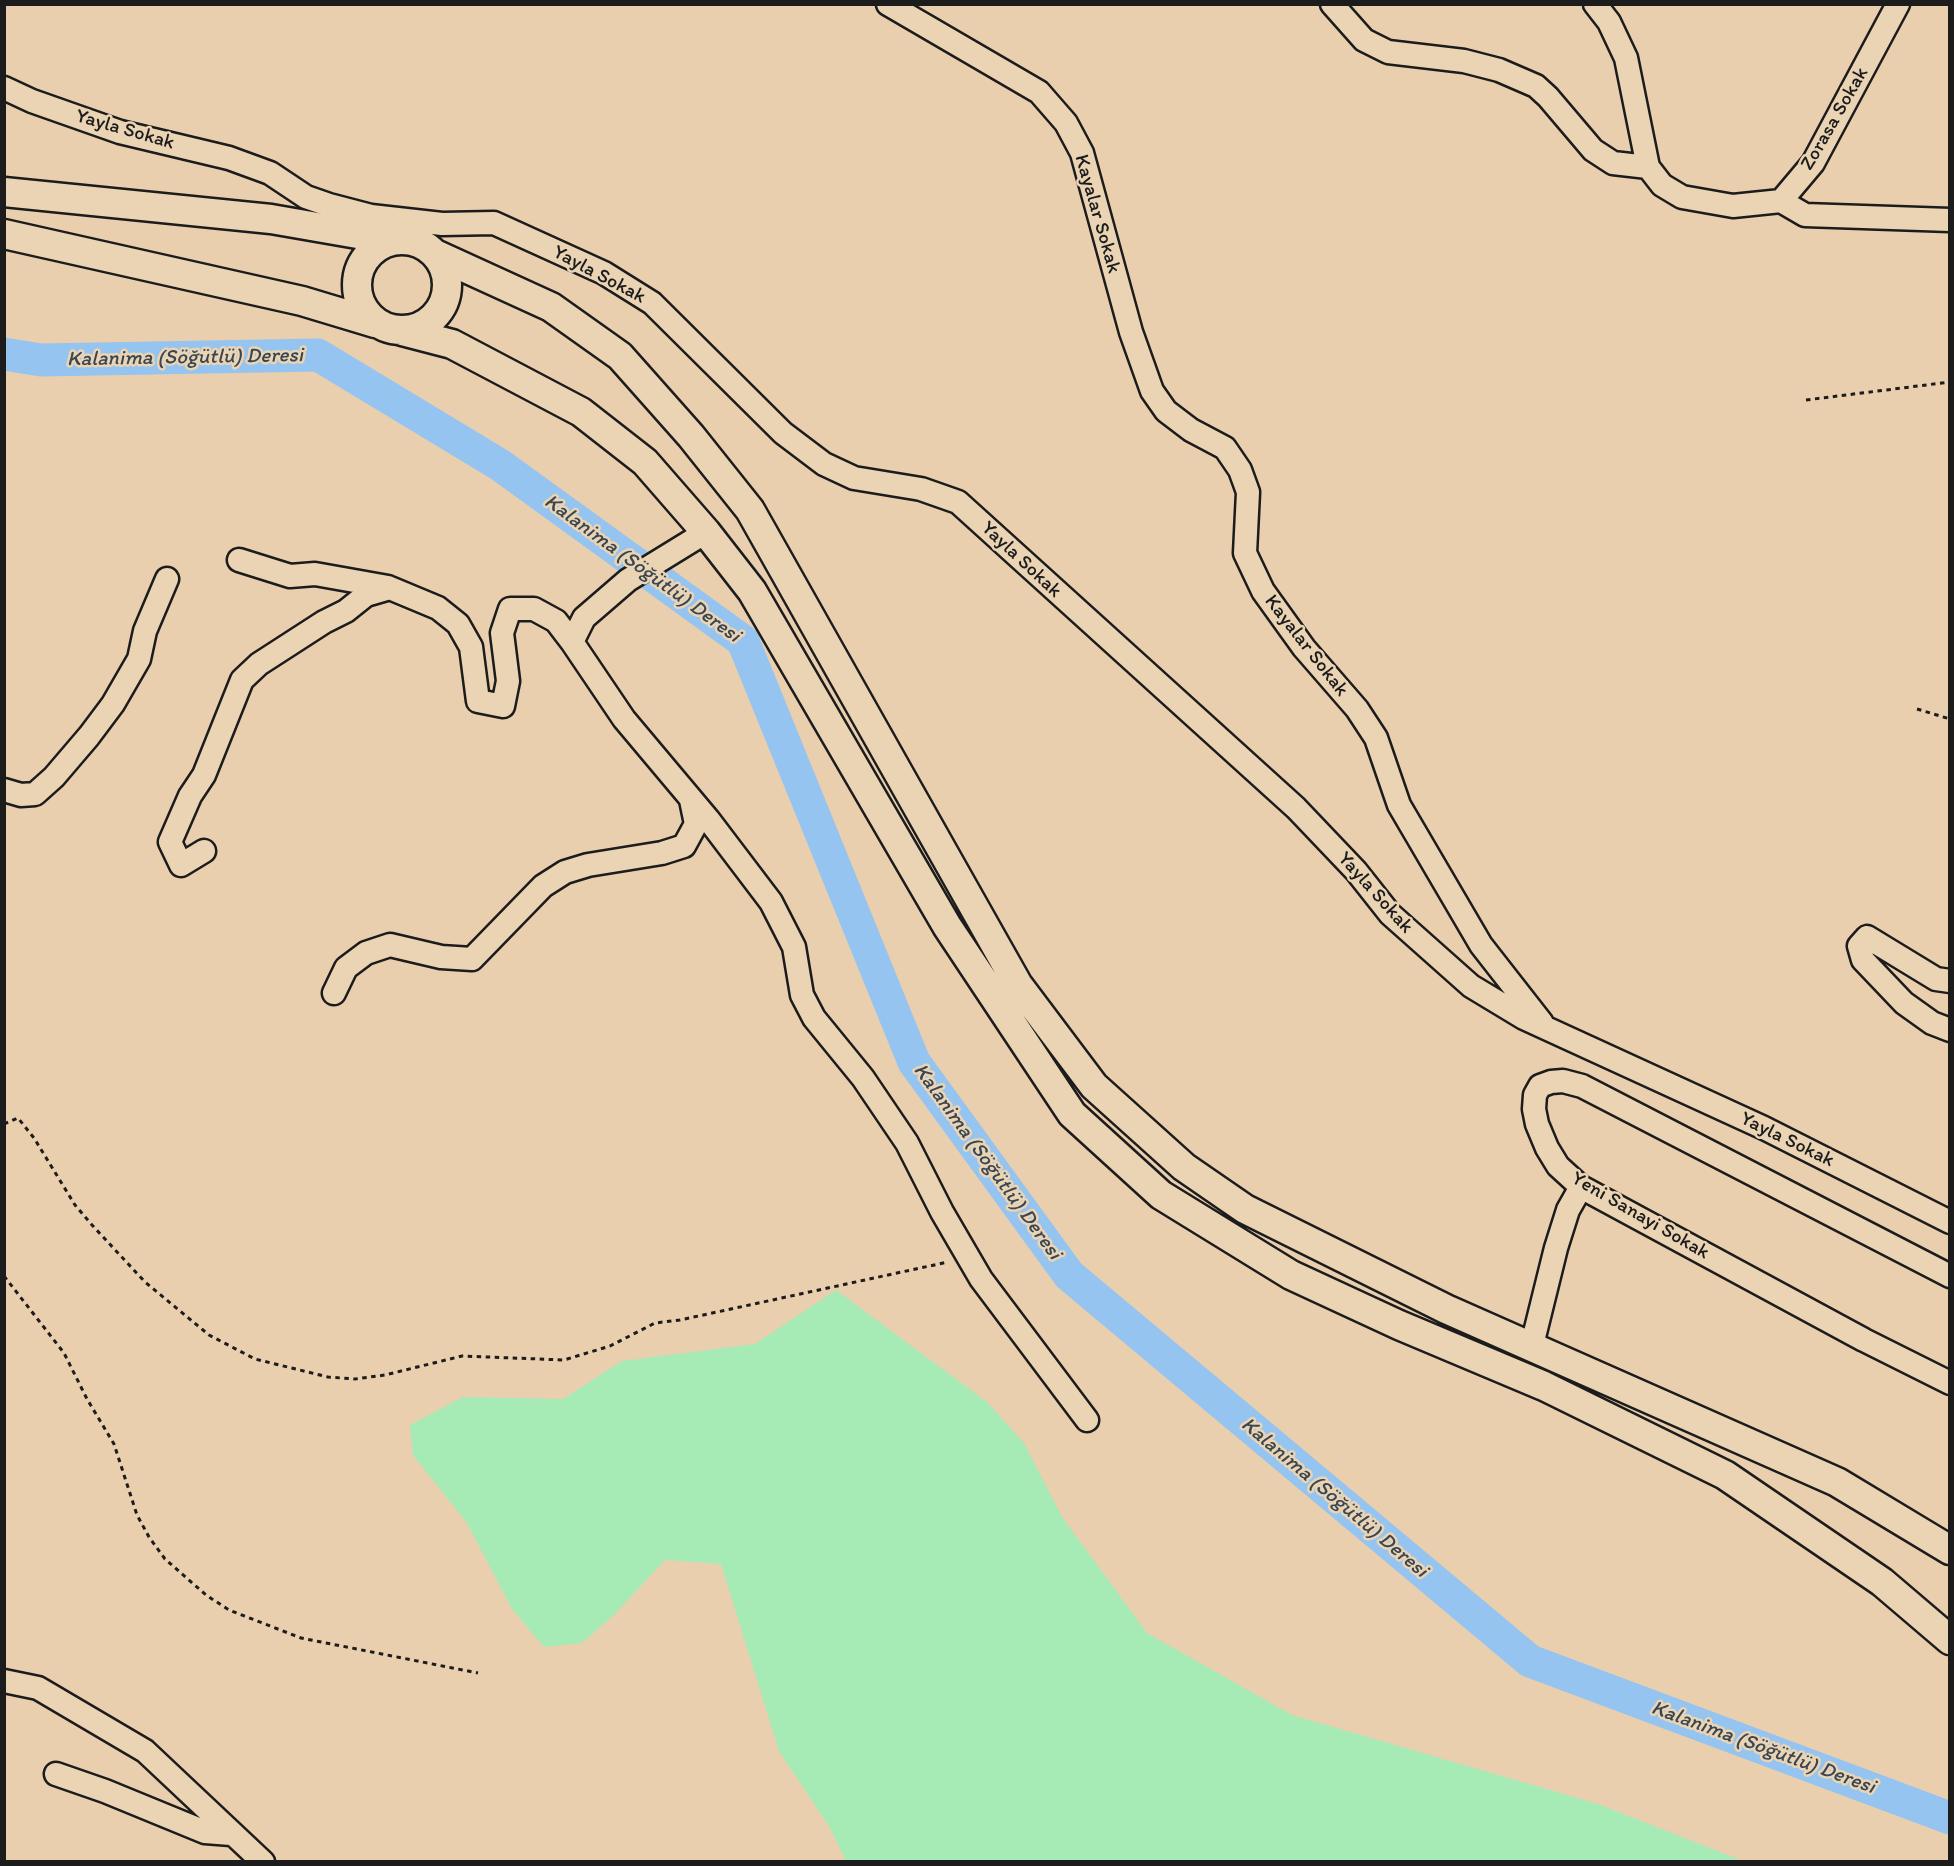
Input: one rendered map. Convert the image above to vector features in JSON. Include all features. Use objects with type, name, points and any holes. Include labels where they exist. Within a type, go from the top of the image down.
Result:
[{"type":"main road","points":[[4,192],[271,219],[392,240],[408,240],[423,244],[435,254],[551,307],[620,356],[658,396],[750,510],[1018,985],[1094,1086],[1184,1167],[1245,1209],[1446,1309],[1532,1345],[1837,1482],[1950,1550]]},
{"type":"main road","points":[[4,234],[302,301],[388,329],[452,344],[581,412],[645,462],[706,532],[752,591],[947,926],[1072,1114],[1161,1195],[1291,1275],[1399,1325],[1544,1386],[1725,1475],[1882,1582],[1950,1640]]},
{"type":"main road","points":[[375,323],[365,313],[358,300],[356,286],[358,270],[366,256],[378,246],[392,240]]},
{"type":"main road","points":[[402,331],[417,328],[429,322],[439,311],[445,298],[447,283],[444,267],[435,254]]},
{"type":"street","name":"Kayalar Sokak","points":[[888,4],[1040,92],[1066,123],[1082,153],[1131,332],[1152,391],[1166,411],[1191,430],[1226,448],[1240,470],[1248,492],[1245,553],[1263,591],[1304,648],[1357,709],[1376,738],[1399,806],[1481,945],[1547,1029]]},
{"type":"street","points":[[1332,4],[1364,40],[1388,52],[1464,61],[1499,70],[1536,86],[1567,118],[1593,150],[1613,163],[1648,167]]},
{"type":"street","points":[[1595,4],[1609,22],[1626,58],[1648,167],[1662,185],[1682,197],[1733,206],[1781,201],[1805,215],[1950,220]]},
{"type":"street","name":"Zorasa Sokak","points":[[1781,201],[1813,163],[1898,4]]},
{"type":"street","name":"Yayla Sokak","points":[[4,88],[32,101],[120,132],[229,158],[270,173],[306,197],[329,205],[370,216],[422,222],[494,223],[604,273],[652,303],[783,433],[824,464],[854,477],[921,489],[958,502],[1296,808],[1356,871],[1390,914],[1471,986],[1547,1029],[1764,1128],[1950,1222]]},
{"type":"street","points":[[572,642],[584,618],[628,580],[706,532]]},
{"type":"street","points":[[239,560],[290,576],[315,574],[366,581],[390,588],[438,608],[458,624],[471,647],[478,701],[504,706],[508,681],[502,633],[510,609],[534,609],[556,621],[624,718],[776,910],[794,947],[802,995],[814,1018],[863,1078],[907,1143],[968,1257],[1087,1420]]},
{"type":"street","points":[[4,790],[21,795],[35,794],[54,777],[89,736],[113,704],[139,659],[145,631],[167,579]]},
{"type":"street","points":[[204,851],[181,865],[170,842],[190,795],[204,775],[242,680],[266,659],[324,622],[346,611],[366,595],[390,588]]},
{"type":"street","points":[[334,993],[346,968],[366,953],[390,945],[441,957],[472,959],[543,886],[566,872],[588,865],[662,853],[684,846],[696,824],[691,800]]},
{"type":"street","points":[[1950,981],[1936,979],[1867,938],[1859,945],[1863,960],[1904,1003],[1932,1023],[1950,1030]]},
{"type":"street","name":"Yeni Sanayi Sokak","points":[[1950,1276],[1582,1086],[1563,1081],[1551,1082],[1540,1086],[1535,1095],[1534,1109],[1537,1124],[1558,1166],[1581,1187],[1864,1340],[1950,1383]]},
{"type":"street","points":[[1532,1345],[1556,1248],[1568,1210],[1581,1187]]},
{"type":"street","points":[[4,1681],[38,1688],[145,1752],[263,1862]]},
{"type":"street","points":[[56,1774],[105,1791],[205,1832],[231,1834]]},
{"type":"path","points":[[1806,400],[1950,382]]},
{"type":"path","points":[[1917,709],[1950,719]]},
{"type":"path","points":[[4,1124],[18,1118],[86,1218],[146,1282],[209,1335],[255,1359],[328,1377],[355,1379],[385,1375],[462,1356],[564,1360],[610,1346],[655,1323],[680,1320],[968,1257]]},
{"type":"path","points":[[4,1276],[64,1353],[82,1391],[114,1444],[137,1515],[149,1537],[165,1559],[206,1595],[229,1610],[301,1638],[478,1673]]},
{"type":"green space","points":[[836,1290],[987,1402],[1024,1443],[1062,1517],[1147,1633],[1292,1715],[1598,1804],[1743,1861],[846,1861],[830,1828],[779,1751],[721,1564],[665,1560],[613,1616],[582,1643],[544,1647],[512,1609],[467,1523],[413,1455],[410,1425],[463,1397],[563,1399],[622,1361],[755,1344]]},
{"type":"waterway","name":"Kalanima (Söğütlü) Deresi","points":[[4,354],[41,360],[318,355],[500,465],[743,641],[914,1062],[1069,1275],[1530,1661],[1950,1818]]}]
